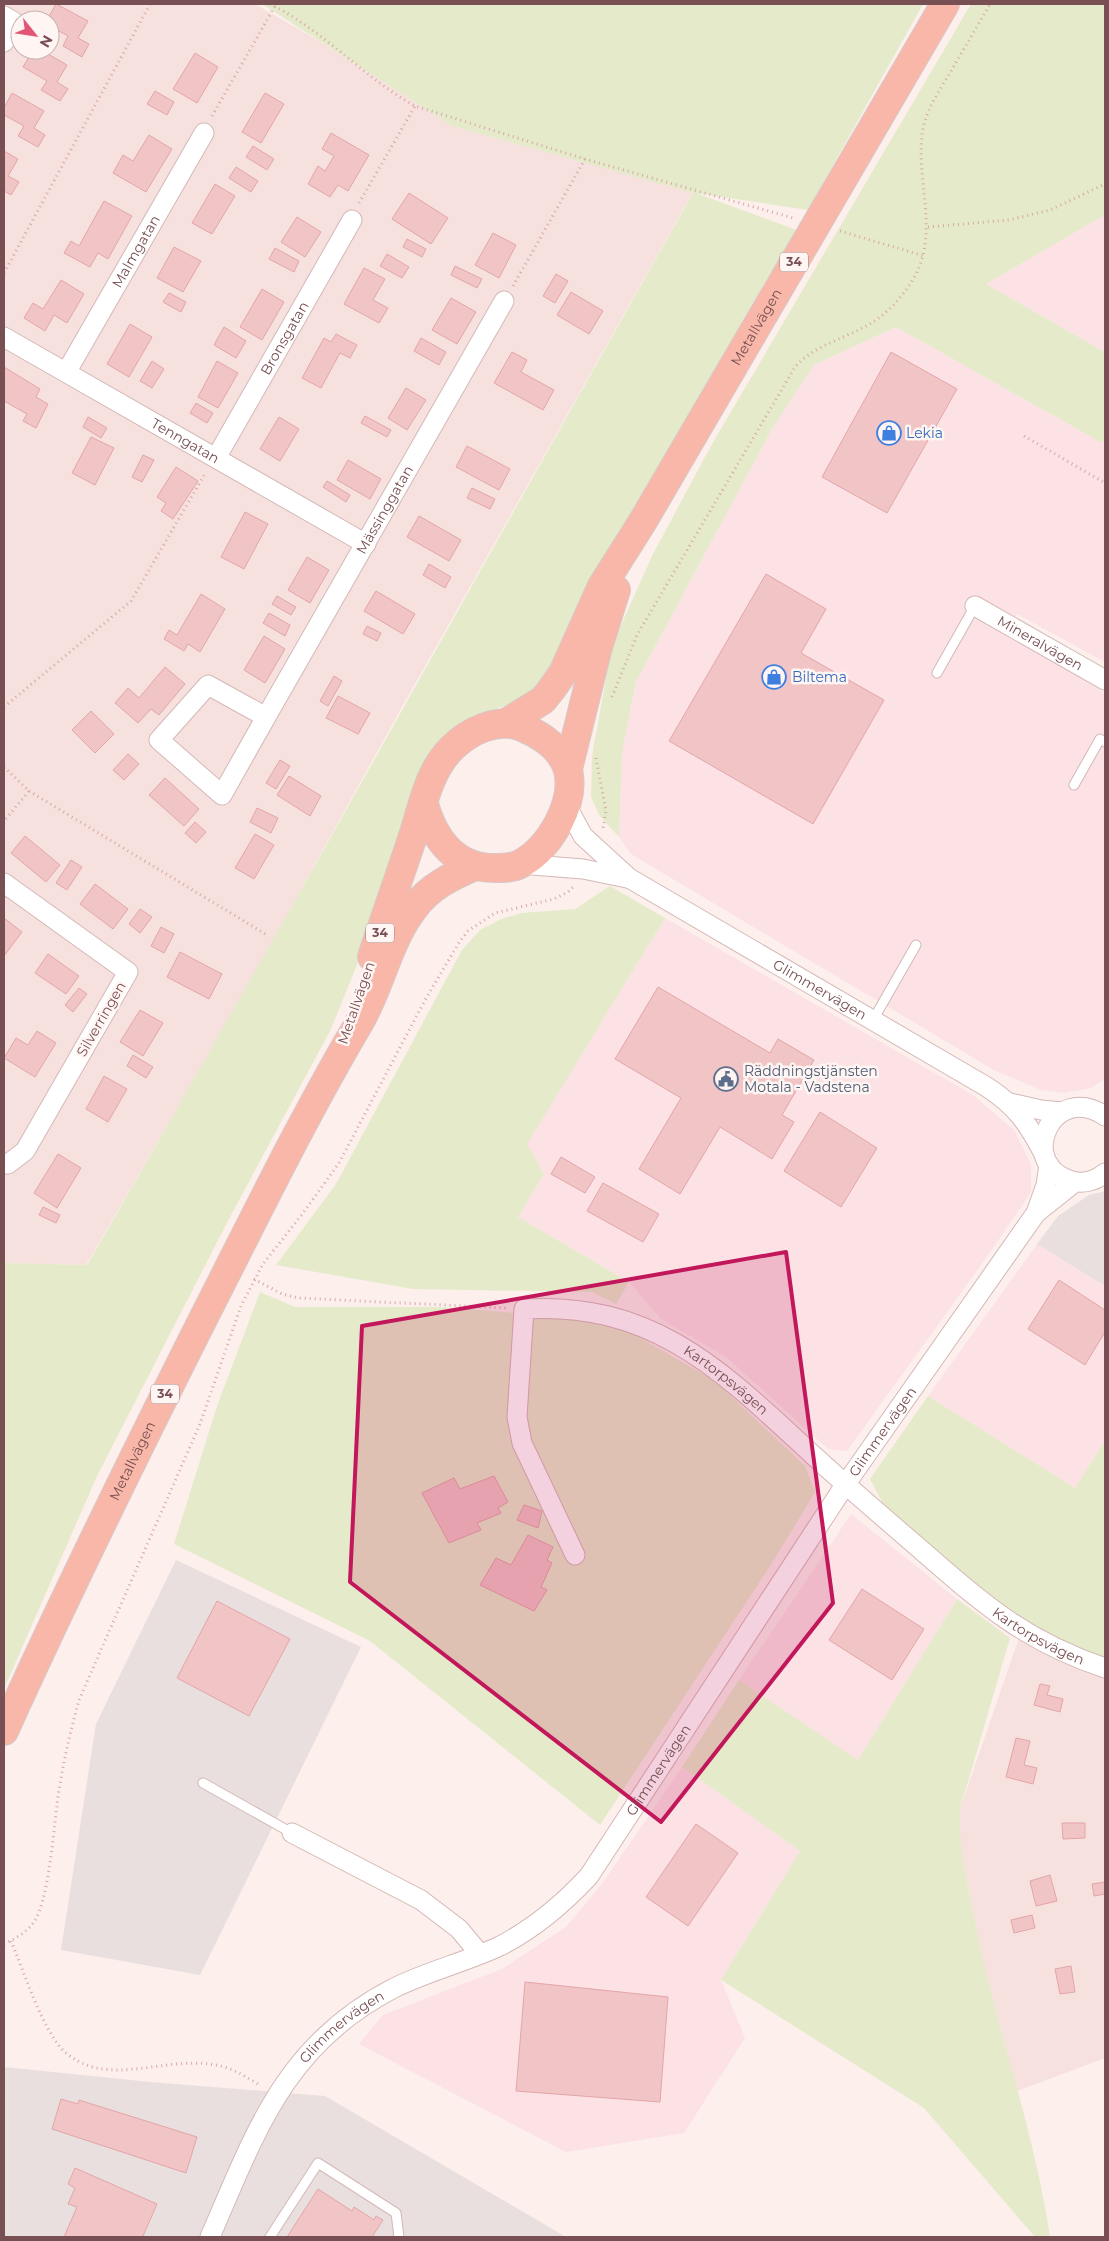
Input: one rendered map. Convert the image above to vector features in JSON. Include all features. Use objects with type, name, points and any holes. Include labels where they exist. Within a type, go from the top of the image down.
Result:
[{"type":"main road","name":"Metallvägen","points":[[506,723],[543,700],[563,673],[602,586],[643,521],[945,4]]},
{"type":"main road","name":"Metallvägen","points":[[568,769],[598,647],[616,589],[643,521]]},
{"type":"main road","points":[[506,723],[520,726],[542,737],[557,752],[568,769]]},
{"type":"main road","name":"34","points":[[506,723],[489,726],[460,740],[437,768],[424,804],[434,831],[456,857],[475,866],[500,868],[520,864],[543,845],[553,831],[566,803],[568,769]]},
{"type":"main road","name":"Metallvägen","points":[[336,1061],[424,804]]},
{"type":"main road","name":"Metallvägen","points":[[4,1731],[120,1483],[336,1061],[360,1023],[412,910],[423,896],[439,884],[475,866]]},
{"type":"street","points":[[4,16],[14,22],[4,42]]},
{"type":"street","name":"Malmgatan","points":[[66,372],[204,132]]},
{"type":"street","name":"Bronsgatan","points":[[216,458],[352,220]]},
{"type":"street","name":"Mässinggatan","points":[[266,717],[208,685],[158,740],[222,795],[504,301]]},
{"type":"street","name":"Tenngatan","points":[[4,336],[366,544]]},
{"type":"street","name":"Mineralvägen","points":[[975,606],[1105,680]]},
{"type":"street","name":"Glimmervägen","points":[[566,803],[576,825],[593,848],[628,878],[873,1020],[1010,1103],[1041,1110],[1062,1112]]},
{"type":"street","name":"Glimmervägen","points":[[520,864],[583,869],[628,878]]},
{"type":"street","name":"Silverringen","points":[[4,883],[128,972],[25,1152],[8,1164],[4,1164]]},
{"type":"street","points":[[1097,1112],[1105,1097]]},
{"type":"street","name":"Glimmervägen","points":[[1010,1103],[1032,1130],[1046,1159],[1060,1176],[1075,1182]]},
{"type":"street","name":"Glimmervägen","points":[[210,2237],[275,2096],[313,2047],[336,2025],[366,2004],[396,1987],[500,1946],[537,1923],[589,1876],[845,1485],[1036,1213],[1046,1185],[1046,1159],[1043,1144],[1048,1125],[1062,1112],[1071,1108],[1097,1112]]},
{"type":"street","name":"Glimmervägen","points":[[1036,1213],[1075,1182],[1095,1179],[1105,1173]]},
{"type":"street","name":"Kartorpsvägen","points":[[524,1309],[551,1307],[590,1310],[632,1322],[676,1344],[729,1379],[845,1485],[1001,1617],[1024,1632],[1060,1651],[1105,1668]]},
{"type":"street","points":[[524,1309],[517,1408],[522,1443],[575,1555]]},
{"type":"street","points":[[292,1832],[420,1900],[459,1929],[480,1953]]},
{"type":"lane","points":[[937,673],[975,606]]},
{"type":"lane","points":[[1074,785],[1100,739],[1105,742]]},
{"type":"lane","points":[[873,1020],[916,945]]},
{"type":"lane","points":[[203,1783],[292,1832]]},
{"type":"lane","points":[[270,2237],[318,2163],[396,2213],[399,2237]]},
{"type":"path","points":[[4,273],[150,4]]},
{"type":"path","points":[[270,4],[320,36],[390,92],[415,106],[585,159],[801,220]]},
{"type":"path","points":[[610,703],[637,635],[794,367],[805,356],[876,320],[895,304],[911,283],[924,256],[928,228],[922,161],[925,123],[933,101],[990,4]]},
{"type":"path","points":[[204,132],[275,6]]},
{"type":"path","points":[[352,220],[362,197],[415,106]]},
{"type":"path","points":[[504,301],[585,159]]},
{"type":"path","points":[[928,228],[1008,220],[1050,210],[1105,184]]},
{"type":"path","points":[[832,228],[924,256]]},
{"type":"path","points":[[1024,436],[1105,482]]},
{"type":"path","points":[[4,707],[132,601],[210,465],[216,458]]},
{"type":"path","points":[[593,848],[602,830],[606,811],[596,761],[597,753]]},
{"type":"path","points":[[4,767],[29,790],[267,935]]},
{"type":"path","points":[[4,821],[29,790]]},
{"type":"path","points":[[4,1944],[22,1935],[34,1922],[42,1902],[59,1790],[70,1731],[79,1700],[200,1424],[240,1306],[254,1280],[263,1264],[303,1213],[338,1162],[426,1000],[460,941],[468,931],[495,913],[554,899],[568,892],[576,884],[583,869]]},
{"type":"path","points":[[254,1280],[282,1294],[298,1298],[524,1309]]},
{"type":"path","points":[[12,1941],[49,2030],[58,2045],[76,2060],[112,2070],[134,2070],[200,2062],[212,2063],[236,2070],[260,2086]]},
{"type":"highlighted area","points":[[786,1252],[833,1603],[661,1822],[350,1582],[362,1326]]},
{"type":"shaded area","points":[[4,4],[255,4],[319,41],[452,126],[693,192],[403,705],[236,1007],[86,1265],[4,1263]]},
{"type":"shaded area","points":[[1105,215],[1105,352],[986,284]]},
{"type":"shaded area","points":[[896,327],[1102,443],[1105,438],[1105,662],[1017,614],[1005,635],[1105,693],[1105,1079],[1091,1088],[1064,1093],[1041,1090],[994,1070],[631,854],[619,837],[622,753],[636,682],[772,429],[814,365]]},
{"type":"shaded area","points":[[665,918],[973,1095],[1014,1130],[1031,1164],[1031,1192],[991,1251],[847,1451],[828,1449],[726,1357],[661,1319],[629,1282],[518,1217],[544,1174],[526,1144]]},
{"type":"shaded area","points":[[1105,1191],[1105,1286],[1037,1244],[1058,1216],[1089,1195]]},
{"type":"shaded area","points":[[1037,1244],[1105,1286],[1105,1441],[1075,1488],[928,1396]]},
{"type":"shaded area","points":[[851,1514],[957,1599],[858,1761],[739,1680]]},
{"type":"shaded area","points":[[176,1560],[361,1647],[200,1975],[61,1950],[96,1724]]},
{"type":"shaded area","points":[[1020,1635],[1105,1664],[1105,2058],[1017,2091],[981,1953],[958,1837],[960,1809]]},
{"type":"shaded area","points":[[682,1767],[800,1851],[721,1980],[745,2038],[684,2133],[566,2152],[359,2044],[383,2015],[502,1969],[566,1927],[602,1884]]},
{"type":"shaded area","points":[[4,2067],[150,2082],[325,2096],[566,2237],[4,2237]]},
{"type":"green space","points":[[262,4],[923,4],[808,210],[696,193],[799,231],[766,280],[614,543],[551,676],[529,696],[468,720],[382,904],[330,1031],[230,1217],[97,1476],[4,1689],[4,1263],[87,1265],[316,864],[693,193],[452,126]]},
{"type":"green space","points":[[971,4],[1105,4],[1105,215],[986,284],[1105,352],[1105,438],[1102,443],[896,327],[814,365],[772,429],[636,682],[622,753],[619,837],[599,815],[591,797],[592,756],[612,645],[652,556],[712,444]]},
{"type":"green space","points":[[610,886],[665,918],[527,1144],[544,1174],[518,1217],[629,1282],[616,1304],[592,1292],[413,1289],[276,1265],[336,1184],[462,950],[480,930],[501,919],[521,913],[575,909]]},
{"type":"green space","points":[[260,1292],[295,1307],[441,1307],[528,1314],[618,1325],[715,1381],[805,1466],[815,1492],[774,1560],[600,1825],[370,1641],[174,1544],[217,1406]]},
{"type":"green space","points":[[928,1396],[1075,1488],[1105,1441],[1105,1664],[1020,1635],[900,1536],[870,1479]]},
{"type":"green space","points":[[957,1599],[1010,1638],[960,1809],[960,1837],[966,1877],[992,1997],[1034,2156],[1050,2237],[1035,2237],[924,2108],[721,1980],[800,1851],[682,1767],[739,1680],[858,1760]]},
{"type":"building","points":[[56,4],[88,21],[78,38],[89,44],[82,57],[63,46],[68,36],[60,32],[60,10],[53,10]]},
{"type":"building","points":[[195,53],[218,67],[197,103],[173,89]]},
{"type":"building","points":[[27,60],[58,60],[67,65],[57,82],[68,89],[60,101],[41,90],[47,81],[23,67]]},
{"type":"building","points":[[155,91],[174,102],[167,115],[147,104]]},
{"type":"building","points":[[12,93],[44,111],[34,128],[45,135],[38,147],[18,136],[24,126],[4,115],[4,108]]},
{"type":"building","points":[[265,93],[284,104],[261,143],[242,132]]},
{"type":"building","points":[[331,133],[369,155],[348,191],[338,185],[330,197],[308,184],[318,166],[325,171],[334,156],[322,149]]},
{"type":"building","points":[[149,135],[172,149],[146,192],[113,173],[123,155],[133,161]]},
{"type":"building","points":[[253,146],[274,159],[267,170],[246,157]]},
{"type":"building","points":[[4,151],[18,159],[8,176],[19,182],[11,195],[4,191]]},
{"type":"building","points":[[236,167],[258,181],[251,192],[229,178]]},
{"type":"building","points":[[215,184],[235,196],[212,234],[192,223]]},
{"type":"building","points":[[409,193],[448,218],[431,244],[392,219]]},
{"type":"building","points":[[104,201],[132,216],[108,259],[98,253],[90,267],[64,253],[71,241],[79,246]]},
{"type":"building","points":[[297,217],[321,232],[305,257],[281,242]]},
{"type":"building","points":[[493,233],[516,245],[499,278],[475,265]]},
{"type":"building","points":[[407,239],[426,249],[422,257],[403,247]]},
{"type":"building","points":[[174,247],[201,261],[183,292],[157,278]]},
{"type":"building","points":[[275,248],[299,261],[294,272],[269,259]]},
{"type":"building","points":[[387,254],[409,267],[402,278],[380,266]]},
{"type":"building","points":[[455,266],[482,279],[477,288],[451,275]]},
{"type":"building","points":[[364,268],[385,279],[373,300],[388,308],[379,323],[344,304]]},
{"type":"building","points":[[556,274],[568,281],[555,303],[543,296]]},
{"type":"building","points":[[61,280],[84,294],[67,323],[54,315],[45,331],[24,318],[33,303],[43,309]]},
{"type":"building","points":[[262,289],[284,302],[262,340],[240,327]]},
{"type":"building","points":[[571,292],[603,311],[589,334],[557,315]]},
{"type":"building","points":[[169,293],[186,302],[181,312],[163,302]]},
{"type":"building","points":[[451,298],[476,312],[457,344],[432,330]]},
{"type":"building","points":[[130,324],[152,337],[129,377],[107,364]]},
{"type":"building","points":[[224,327],[246,341],[236,358],[214,345]]},
{"type":"building","points":[[336,334],[357,345],[350,358],[340,353],[321,388],[302,378],[324,338],[331,342]]},
{"type":"building","points":[[421,338],[446,352],[439,365],[414,351]]},
{"type":"building","points":[[512,352],[527,360],[521,372],[554,390],[543,410],[494,383]]},
{"type":"building","name":"Lekia","points":[[891,352],[957,389],[887,513],[822,477]]},
{"type":"building","points":[[152,361],[164,369],[152,388],[140,381]]},
{"type":"building","points":[[217,361],[238,373],[218,408],[198,397]]},
{"type":"building","points":[[4,367],[40,389],[36,397],[48,404],[36,428],[23,421],[27,414],[4,401]]},
{"type":"building","points":[[406,388],[426,400],[407,430],[388,418]]},
{"type":"building","points":[[196,403],[213,413],[207,423],[190,413]]},
{"type":"building","points":[[365,416],[391,430],[387,437],[361,423]]},
{"type":"building","points":[[88,417],[107,428],[101,438],[83,427]]},
{"type":"building","points":[[279,417],[299,429],[280,461],[260,449]]},
{"type":"building","points":[[91,437],[114,448],[95,485],[72,473]]},
{"type":"building","points":[[467,446],[510,469],[499,490],[456,467]]},
{"type":"building","points":[[143,455],[154,460],[142,482],[132,477]]},
{"type":"building","points":[[348,460],[381,479],[370,499],[337,480]]},
{"type":"building","points":[[176,467],[198,481],[173,519],[161,511],[166,503],[157,497]]},
{"type":"building","points":[[327,481],[350,495],[346,502],[323,487]]},
{"type":"building","points":[[472,488],[495,499],[490,509],[467,498]]},
{"type":"building","points":[[245,512],[268,524],[244,569],[221,557]]},
{"type":"building","points":[[419,516],[461,540],[449,561],[407,537]]},
{"type":"building","points":[[307,557],[329,570],[310,603],[288,590]]},
{"type":"building","points":[[429,564],[451,577],[445,588],[423,575]]},
{"type":"building","name":"Biltema","points":[[766,574],[826,609],[801,653],[884,700],[813,824],[669,741]]},
{"type":"building","points":[[376,591],[415,614],[403,634],[364,611]]},
{"type":"building","points":[[201,594],[225,609],[200,652],[188,644],[184,651],[164,639],[169,630],[177,635]]},
{"type":"building","points":[[277,596],[296,607],[291,615],[272,604]]},
{"type":"building","points":[[269,613],[290,625],[285,636],[263,623]]},
{"type":"building","points":[[367,626],[381,633],[377,641],[363,634]]},
{"type":"building","points":[[264,636],[285,649],[265,683],[244,670]]},
{"type":"building","points":[[165,667],[185,684],[159,715],[151,709],[138,723],[115,703],[128,688],[139,698]]},
{"type":"building","points":[[334,676],[342,681],[328,706],[320,701]]},
{"type":"building","points":[[338,696],[370,713],[358,734],[326,718]]},
{"type":"building","points":[[91,711],[114,734],[95,753],[72,730]]},
{"type":"building","points":[[128,754],[139,764],[124,780],[113,770]]},
{"type":"building","points":[[280,760],[290,766],[276,789],[266,783]]},
{"type":"building","points":[[289,776],[321,796],[310,816],[277,795]]},
{"type":"building","points":[[165,778],[199,809],[184,826],[149,795]]},
{"type":"building","points":[[257,808],[278,818],[271,833],[250,822]]},
{"type":"building","points":[[195,822],[206,832],[196,843],[185,833]]},
{"type":"building","points":[[255,834],[274,845],[254,879],[235,868]]},
{"type":"building","points":[[25,836],[60,865],[46,882],[11,853]]},
{"type":"building","points":[[71,860],[82,867],[67,890],[56,883]]},
{"type":"building","points":[[95,884],[128,909],[113,929],[80,904]]},
{"type":"building","points":[[140,909],[152,917],[140,933],[129,924]]},
{"type":"building","points":[[4,918],[22,932],[4,956]]},
{"type":"building","points":[[161,927],[174,934],[164,953],[151,946]]},
{"type":"building","points":[[180,952],[222,974],[209,999],[167,977]]},
{"type":"building","points":[[48,954],[79,976],[66,994],[35,973]]},
{"type":"building","name":"Räddningstjänsten Motala - Vadstena","points":[[658,987],[770,1053],[778,1039],[814,1060],[782,1115],[794,1122],[772,1159],[720,1127],[680,1194],[639,1169],[681,1098],[615,1059]]},
{"type":"building","points":[[79,988],[87,994],[73,1012],[65,1005]]},
{"type":"building","points":[[140,1010],[163,1023],[143,1056],[120,1042]]},
{"type":"building","points":[[37,1031],[56,1043],[35,1077],[4,1058],[16,1038],[28,1045]]},
{"type":"building","points":[[133,1055],[153,1067],[146,1078],[127,1066]]},
{"type":"building","points":[[104,1076],[127,1089],[108,1122],[86,1109]]},
{"type":"building","points":[[820,1112],[877,1148],[841,1207],[784,1171]]},
{"type":"building","points":[[58,1154],[81,1168],[57,1208],[34,1193]]},
{"type":"building","points":[[561,1157],[595,1177],[585,1193],[551,1174]]},
{"type":"building","points":[[603,1183],[659,1214],[643,1242],[587,1211]]},
{"type":"building","points":[[43,1207],[60,1215],[56,1223],[39,1215]]},
{"type":"building","points":[[1059,1280],[1105,1310],[1105,1332],[1085,1365],[1028,1329]]},
{"type":"building","points":[[494,1476],[508,1502],[498,1508],[501,1513],[477,1523],[481,1530],[449,1543],[422,1493],[454,1478],[460,1489]]},
{"type":"building","points":[[524,1505],[542,1511],[538,1528],[517,1520]]},
{"type":"building","points":[[528,1535],[553,1547],[547,1560],[552,1563],[541,1587],[547,1590],[534,1611],[480,1585],[496,1558],[511,1565]]},
{"type":"building","points":[[862,1589],[924,1629],[892,1680],[829,1640]]},
{"type":"building","points":[[217,1601],[290,1639],[249,1716],[177,1678]]},
{"type":"building","points":[[1040,1684],[1050,1686],[1047,1695],[1063,1699],[1060,1712],[1034,1705]]},
{"type":"building","points":[[1016,1738],[1030,1741],[1024,1765],[1037,1768],[1033,1784],[1006,1777]]},
{"type":"building","points":[[1062,1823],[1085,1823],[1085,1838],[1063,1839]]},
{"type":"building","points":[[696,1824],[738,1853],[688,1926],[646,1897]]},
{"type":"building","points":[[1050,1875],[1057,1901],[1036,1906],[1030,1881]]},
{"type":"building","points":[[1105,1882],[1105,1894],[1094,1896],[1092,1884]]},
{"type":"building","points":[[1032,1915],[1035,1928],[1014,1933],[1011,1920]]},
{"type":"building","points":[[1071,1966],[1075,1992],[1060,1994],[1055,1969]]},
{"type":"building","points":[[525,1982],[668,1997],[660,2102],[516,2091]]},
{"type":"building","points":[[61,2099],[78,2104],[79,2100],[197,2137],[186,2173],[52,2129]]},
{"type":"building","points":[[75,2168],[157,2204],[143,2236],[147,2237],[64,2237],[77,2207],[68,2204],[75,2188],[68,2184]]},
{"type":"building","points":[[318,2189],[352,2211],[354,2207],[374,2220],[376,2216],[383,2220],[372,2237],[287,2237]]},
{"type":"place","name":"Lekia","points":[[889,433]]},
{"type":"place","name":"Biltema","points":[[774,677]]},
{"type":"place","name":"Räddningstjänsten Motala - Vadstena","points":[[726,1079]]}]
